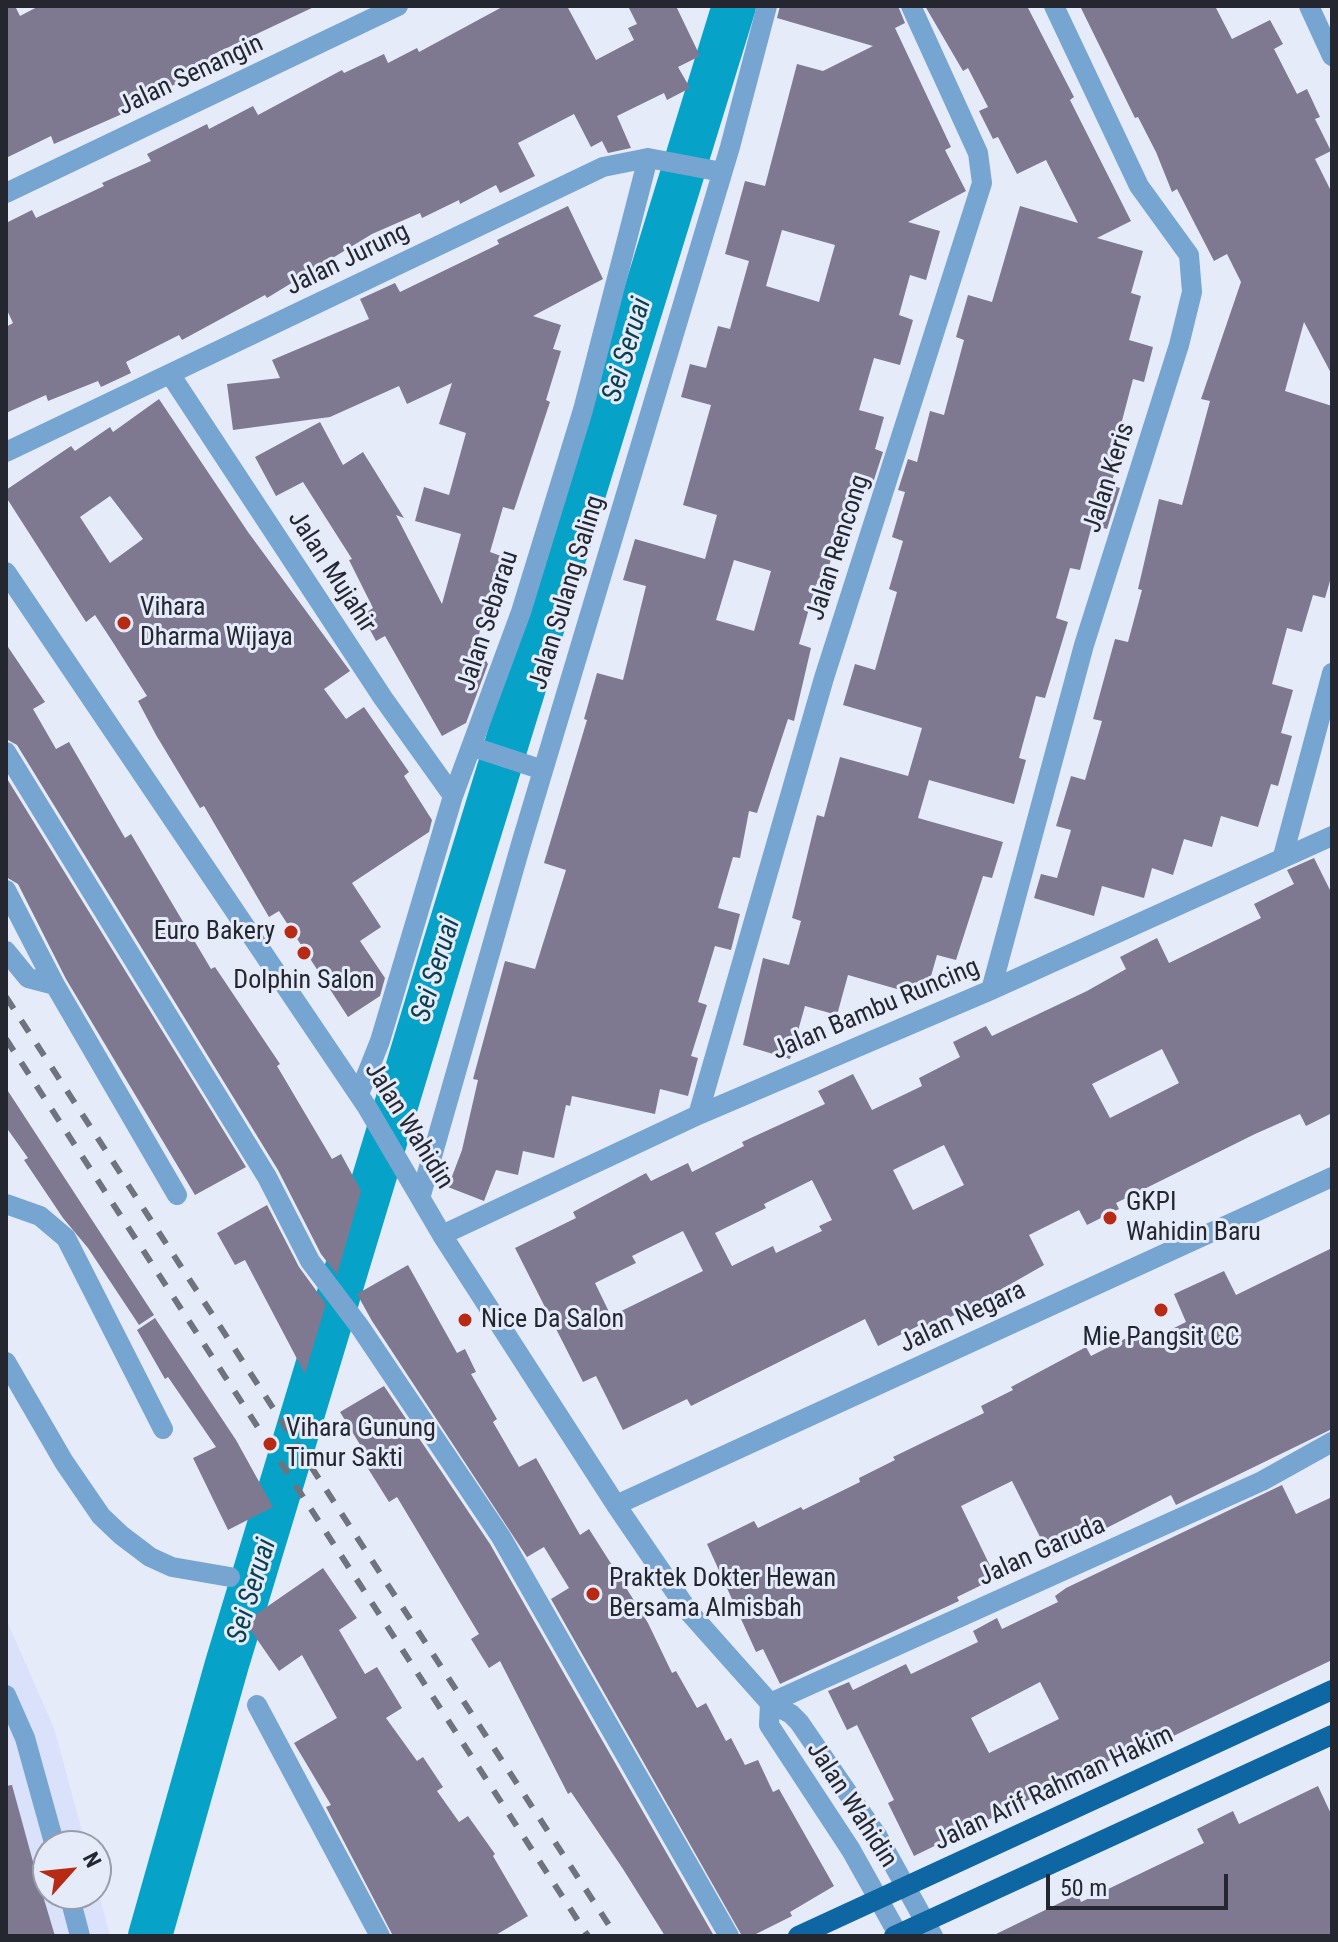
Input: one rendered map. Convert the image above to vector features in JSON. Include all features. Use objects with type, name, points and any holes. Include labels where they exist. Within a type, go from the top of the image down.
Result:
[{"type":"main road","name":"Jalan Arif Rahman Hakim","points":[[798,1936],[1332,1690]]},
{"type":"main road","points":[[897,1935],[930,1929],[1332,1735]]},
{"type":"street","name":"Jalan Senangin","points":[[6,193],[398,6]]},
{"type":"street","name":"Jalan Sulang Saling","points":[[419,1191],[538,768],[714,170],[767,6]]},
{"type":"street","name":"Jalan Rencong","points":[[698,1115],[824,678],[982,183],[978,153],[911,6]]},
{"type":"street","name":"Jalan Keris","points":[[991,990],[1084,645],[1179,345],[1192,292],[1189,255],[1139,186],[1054,6]]},
{"type":"street","points":[[1309,6],[1332,56]]},
{"type":"street","name":"Jalan Jurung","points":[[6,452],[603,167],[648,158],[714,170]]},
{"type":"street","name":"Jalan Sebarau","points":[[363,1100],[453,796],[480,749],[583,410],[648,158]]},
{"type":"street","name":"Jalan Mujahir","points":[[170,374],[383,698],[453,796]]},
{"type":"street","name":"Jalan Wahidin","points":[[6,572],[363,1100],[442,1235],[616,1505],[689,1612],[770,1703],[799,1722],[908,1885],[930,1929]]},
{"type":"street","points":[[1283,856],[1332,673]]},
{"type":"street","points":[[480,749],[538,768]]},
{"type":"street","points":[[6,752],[267,1177],[310,1261],[360,1327],[509,1550],[729,1936]]},
{"type":"street","name":"Jalan Bambu Runcing","points":[[442,1235],[698,1115],[991,990],[1332,836]]},
{"type":"street","points":[[6,890],[55,985],[177,1195]]},
{"type":"street","points":[[6,951],[28,978],[55,985]]},
{"type":"street","name":"Jalan Negara","points":[[616,1505],[1332,1177]]},
{"type":"street","points":[[6,1204],[40,1216],[66,1238],[163,1429]]},
{"type":"street","points":[[6,1362],[64,1462],[101,1516],[150,1557],[172,1567],[230,1577]]},
{"type":"street","name":"Jalan Garuda","points":[[770,1703],[1262,1481],[1332,1442]]},
{"type":"street","points":[[6,1695],[25,1738],[51,1830]]},
{"type":"street","name":"Jalan Wahidin","points":[[770,1703],[769,1725],[880,1899],[897,1935]]},
{"type":"street","points":[[257,1705],[380,1936]]},
{"type":"street","points":[[73,1910],[80,1936]]},
{"type":"shaded area","points":[[6,1619],[54,1728],[82,1830],[32,1830],[32,1910],[103,1910],[110,1936],[6,1936]]},
{"type":"building","points":[[6,6],[15,6],[20,16],[39,6],[316,6],[210,56],[215,66],[152,95],[122,114],[54,144],[51,136],[6,158]]},
{"type":"building","points":[[504,6],[567,6],[596,60],[634,40],[628,28],[637,24],[628,6],[676,6],[700,56],[678,67],[690,88],[667,100],[664,93],[617,116],[631,148],[608,153],[602,141],[591,147],[574,114],[518,143],[535,176],[500,193],[496,185],[460,204],[459,200],[422,218],[420,213],[372,234],[267,298],[265,295],[182,340],[179,335],[126,362],[131,373],[101,387],[98,381],[48,401],[46,395],[6,413],[6,327],[13,323],[6,308],[6,223],[32,210],[36,218],[104,186],[102,183],[151,161],[147,154],[207,124],[209,129],[253,106],[258,115],[342,70],[344,73],[384,54],[388,63],[417,48],[419,52]]},
{"type":"building","points":[[780,6],[898,6],[905,23],[895,28],[951,147],[945,150],[966,191],[908,222],[940,231],[926,280],[910,275],[899,315],[913,320],[900,365],[874,358],[859,410],[884,417],[875,449],[883,452],[873,483],[868,482],[865,494],[849,490],[824,586],[816,584],[799,644],[811,648],[794,721],[788,719],[757,813],[749,811],[740,858],[733,857],[718,908],[740,914],[731,950],[715,946],[698,1002],[707,1005],[691,1056],[698,1058],[688,1096],[660,1089],[655,1114],[572,1096],[570,1106],[566,1105],[554,1158],[523,1151],[518,1175],[496,1170],[484,1201],[448,1187],[462,1150],[478,1080],[473,1079],[505,961],[535,969],[566,870],[544,863],[587,720],[584,719],[597,673],[623,680],[646,586],[623,580],[635,539],[705,559],[717,515],[683,505],[711,405],[681,397],[690,364],[706,368],[718,326],[730,329],[749,261],[725,254],[745,181],[765,186],[797,64],[823,71],[873,46],[777,18]],"holes":[[[782,230],[835,245],[819,302],[766,286]],[[734,560],[771,571],[754,631],[716,620]]]},
{"type":"building","points":[[925,6],[1027,6],[1074,97],[1070,100],[1131,221],[1097,238],[1143,251],[1131,293],[1141,296],[1129,340],[1153,347],[1144,382],[1133,379],[1118,436],[1124,438],[1111,485],[1120,488],[1107,529],[1092,525],[1080,570],[1070,568],[1056,618],[1068,622],[1045,698],[1036,696],[1019,758],[1026,760],[1014,804],[929,780],[918,818],[1003,842],[992,878],[983,876],[956,960],[937,955],[925,997],[848,975],[837,1015],[805,1006],[790,1059],[743,1045],[763,958],[789,965],[801,921],[792,918],[817,815],[824,817],[840,757],[908,776],[922,728],[843,705],[855,664],[875,670],[897,592],[889,589],[903,541],[892,537],[905,492],[898,490],[908,459],[917,462],[930,411],[944,415],[964,340],[956,337],[968,295],[992,302],[1020,206],[1078,223],[1046,160],[1017,174],[998,137],[993,139],[979,111],[988,107],[968,68],[963,71]]},
{"type":"building","points":[[1080,6],[1215,6],[1232,39],[1270,20],[1283,44],[1274,49],[1297,94],[1307,89],[1320,117],[1315,119],[1331,151],[1315,159],[1332,193],[1332,375],[1304,322],[1285,391],[1332,406],[1332,574],[1325,598],[1313,595],[1302,632],[1287,628],[1272,684],[1293,690],[1281,733],[1292,736],[1278,786],[1271,784],[1258,827],[1221,816],[1212,847],[1184,839],[1173,875],[1152,868],[1144,898],[1102,886],[1094,916],[1034,898],[1041,874],[1057,878],[1071,830],[1056,826],[1071,776],[1085,780],[1102,721],[1093,719],[1115,639],[1128,642],[1142,590],[1138,589],[1159,499],[1182,505],[1210,401],[1201,399],[1241,282],[1227,254],[1214,261],[1177,189],[1172,192],[1156,152],[1138,117],[1135,118]]},
{"type":"building","points":[[568,206],[603,279],[533,316],[561,325],[553,349],[561,351],[546,400],[550,402],[514,510],[503,507],[490,552],[501,556],[476,645],[488,664],[466,723],[442,736],[385,636],[376,641],[362,615],[373,608],[349,560],[352,559],[303,482],[276,496],[255,457],[320,422],[343,465],[363,452],[404,518],[396,515],[442,604],[461,534],[415,521],[424,487],[449,495],[466,433],[439,424],[452,383],[407,404],[399,386],[330,417],[233,430],[227,384],[280,378],[272,360],[369,319],[360,299],[395,283],[400,292]]},
{"type":"building","points":[[159,399],[248,532],[350,671],[324,689],[346,719],[364,707],[409,772],[404,776],[432,820],[429,832],[352,883],[381,927],[360,941],[385,978],[380,996],[348,1017],[279,911],[269,917],[204,806],[200,808],[156,735],[138,701],[147,696],[95,615],[86,622],[6,497],[6,490],[71,446],[75,451],[110,427],[113,432]],"holes":[[[110,496],[143,539],[110,563],[80,517]]]},
{"type":"building","points":[[6,644],[45,702],[33,709],[56,749],[69,742],[125,838],[131,834],[211,969],[215,967],[280,1064],[277,1066],[332,1159],[341,1154],[361,1191],[337,1275],[321,1254],[278,1170],[17,745],[6,739]]},
{"type":"building","points":[[6,777],[246,1167],[195,1195],[66,979],[18,884],[6,877]]},
{"type":"building","points":[[1314,858],[1332,894],[1332,1113],[1306,1126],[1300,1114],[1255,1134],[1116,1203],[1119,1209],[1087,1225],[1079,1210],[1029,1235],[1044,1265],[965,1310],[927,1328],[924,1323],[878,1346],[865,1319],[691,1406],[687,1399],[623,1430],[596,1376],[583,1382],[515,1248],[576,1218],[573,1212],[646,1173],[651,1181],[688,1163],[692,1172],[744,1146],[742,1142],[825,1104],[818,1091],[853,1074],[872,1110],[922,1086],[919,1078],[960,1057],[953,1042],[986,1026],[992,1036],[1087,991],[1126,969],[1120,957],[1157,938],[1169,963],[1261,918],[1254,904],[1294,884],[1287,870]],"holes":[[[1162,1049],[1179,1083],[1110,1118],[1092,1084]],[[944,1145],[964,1185],[913,1210],[893,1170]],[[812,1180],[832,1220],[819,1226],[822,1231],[776,1253],[773,1246],[732,1266],[715,1233],[766,1208],[764,1204]],[[683,1231],[703,1271],[611,1316],[595,1283],[636,1263],[632,1256]]]},
{"type":"building","points":[[6,1088],[154,1315],[139,1325],[24,1160],[28,1158],[6,1127]]},
{"type":"building","points":[[267,1205],[299,1267],[326,1304],[305,1374],[245,1260],[235,1265],[217,1233]]},
{"type":"building","points":[[1332,1248],[1332,1429],[1176,1505],[1171,1495],[1050,1557],[1012,1481],[961,1506],[996,1578],[957,1597],[959,1601],[780,1684],[763,1649],[756,1652],[707,1544],[754,1521],[758,1528],[801,1507],[803,1510],[860,1482],[859,1478],[895,1460],[893,1457],[984,1413],[981,1406],[1086,1347],[1091,1356],[1142,1330],[1148,1341],[1186,1322],[1174,1294],[1224,1271],[1236,1295]]},
{"type":"building","points":[[408,1265],[457,1353],[465,1349],[476,1372],[471,1374],[497,1419],[493,1422],[519,1467],[536,1458],[580,1535],[589,1529],[648,1623],[672,1673],[676,1671],[697,1708],[706,1703],[726,1741],[731,1738],[745,1765],[758,1760],[773,1792],[779,1789],[834,1886],[790,1912],[792,1916],[752,1936],[742,1936],[551,1599],[569,1588],[544,1547],[527,1557],[372,1321],[357,1294]]},
{"type":"building","points":[[155,1318],[236,1440],[273,1507],[228,1530],[193,1458],[216,1447],[168,1377],[165,1379],[137,1330]]},
{"type":"building","points":[[384,1386],[490,1544],[714,1936],[665,1936],[571,1792],[568,1794],[500,1661],[489,1668],[471,1639],[479,1634],[397,1497],[389,1502],[362,1459],[367,1456],[340,1412]]},
{"type":"building","points":[[1282,1485],[1296,1514],[1332,1497],[1332,1660],[1142,1751],[1139,1746],[914,1856],[888,1803],[894,1800],[857,1725],[847,1730],[828,1691],[849,1682],[853,1690],[906,1664],[911,1674],[978,1642],[973,1631],[997,1618],[1002,1629],[1058,1602],[1055,1596]],"holes":[[[1040,1682],[1059,1719],[989,1753],[971,1718]]]},
{"type":"building","points":[[323,1568],[357,1618],[339,1630],[365,1674],[377,1667],[402,1708],[386,1718],[417,1761],[423,1757],[443,1787],[437,1791],[459,1822],[468,1816],[495,1854],[493,1856],[528,1916],[494,1936],[393,1936],[326,1807],[331,1805],[294,1743],[337,1718],[302,1655],[279,1671],[245,1622]]},
{"type":"building","points":[[12,1785],[32,1858],[32,1910],[47,1910],[55,1936],[6,1936],[6,1786]]},
{"type":"building","points":[[1318,1786],[1332,1816],[1332,1936],[992,1936],[1078,1894],[1081,1902],[1204,1843],[1197,1829],[1233,1811],[1239,1824]]},
{"type":"waterway","name":"Sei Seruai","points":[[150,1936],[227,1664],[734,6]]},
{"type":"railway","points":[[6,997],[616,1936]]},
{"type":"railway","points":[[6,1039],[588,1936]]},
{"type":"place","name":"Vihara Dharma Wijaya","points":[[124,623]]},
{"type":"place","name":"Euro Bakery","points":[[291,932]]},
{"type":"place","name":"Dolphin Salon","points":[[304,953]]},
{"type":"place","name":"GKPI Wahidin Baru","points":[[1110,1218]]},
{"type":"place","name":"Mie Pangsit CC","points":[[1161,1310]]},
{"type":"place","name":"Nice Da Salon","points":[[465,1320]]},
{"type":"place","name":"Vihara Gunung Timur Sakti","points":[[270,1444]]},
{"type":"place","name":"Praktek Dokter Hewan Bersama Almisbah","points":[[593,1594]]}]
